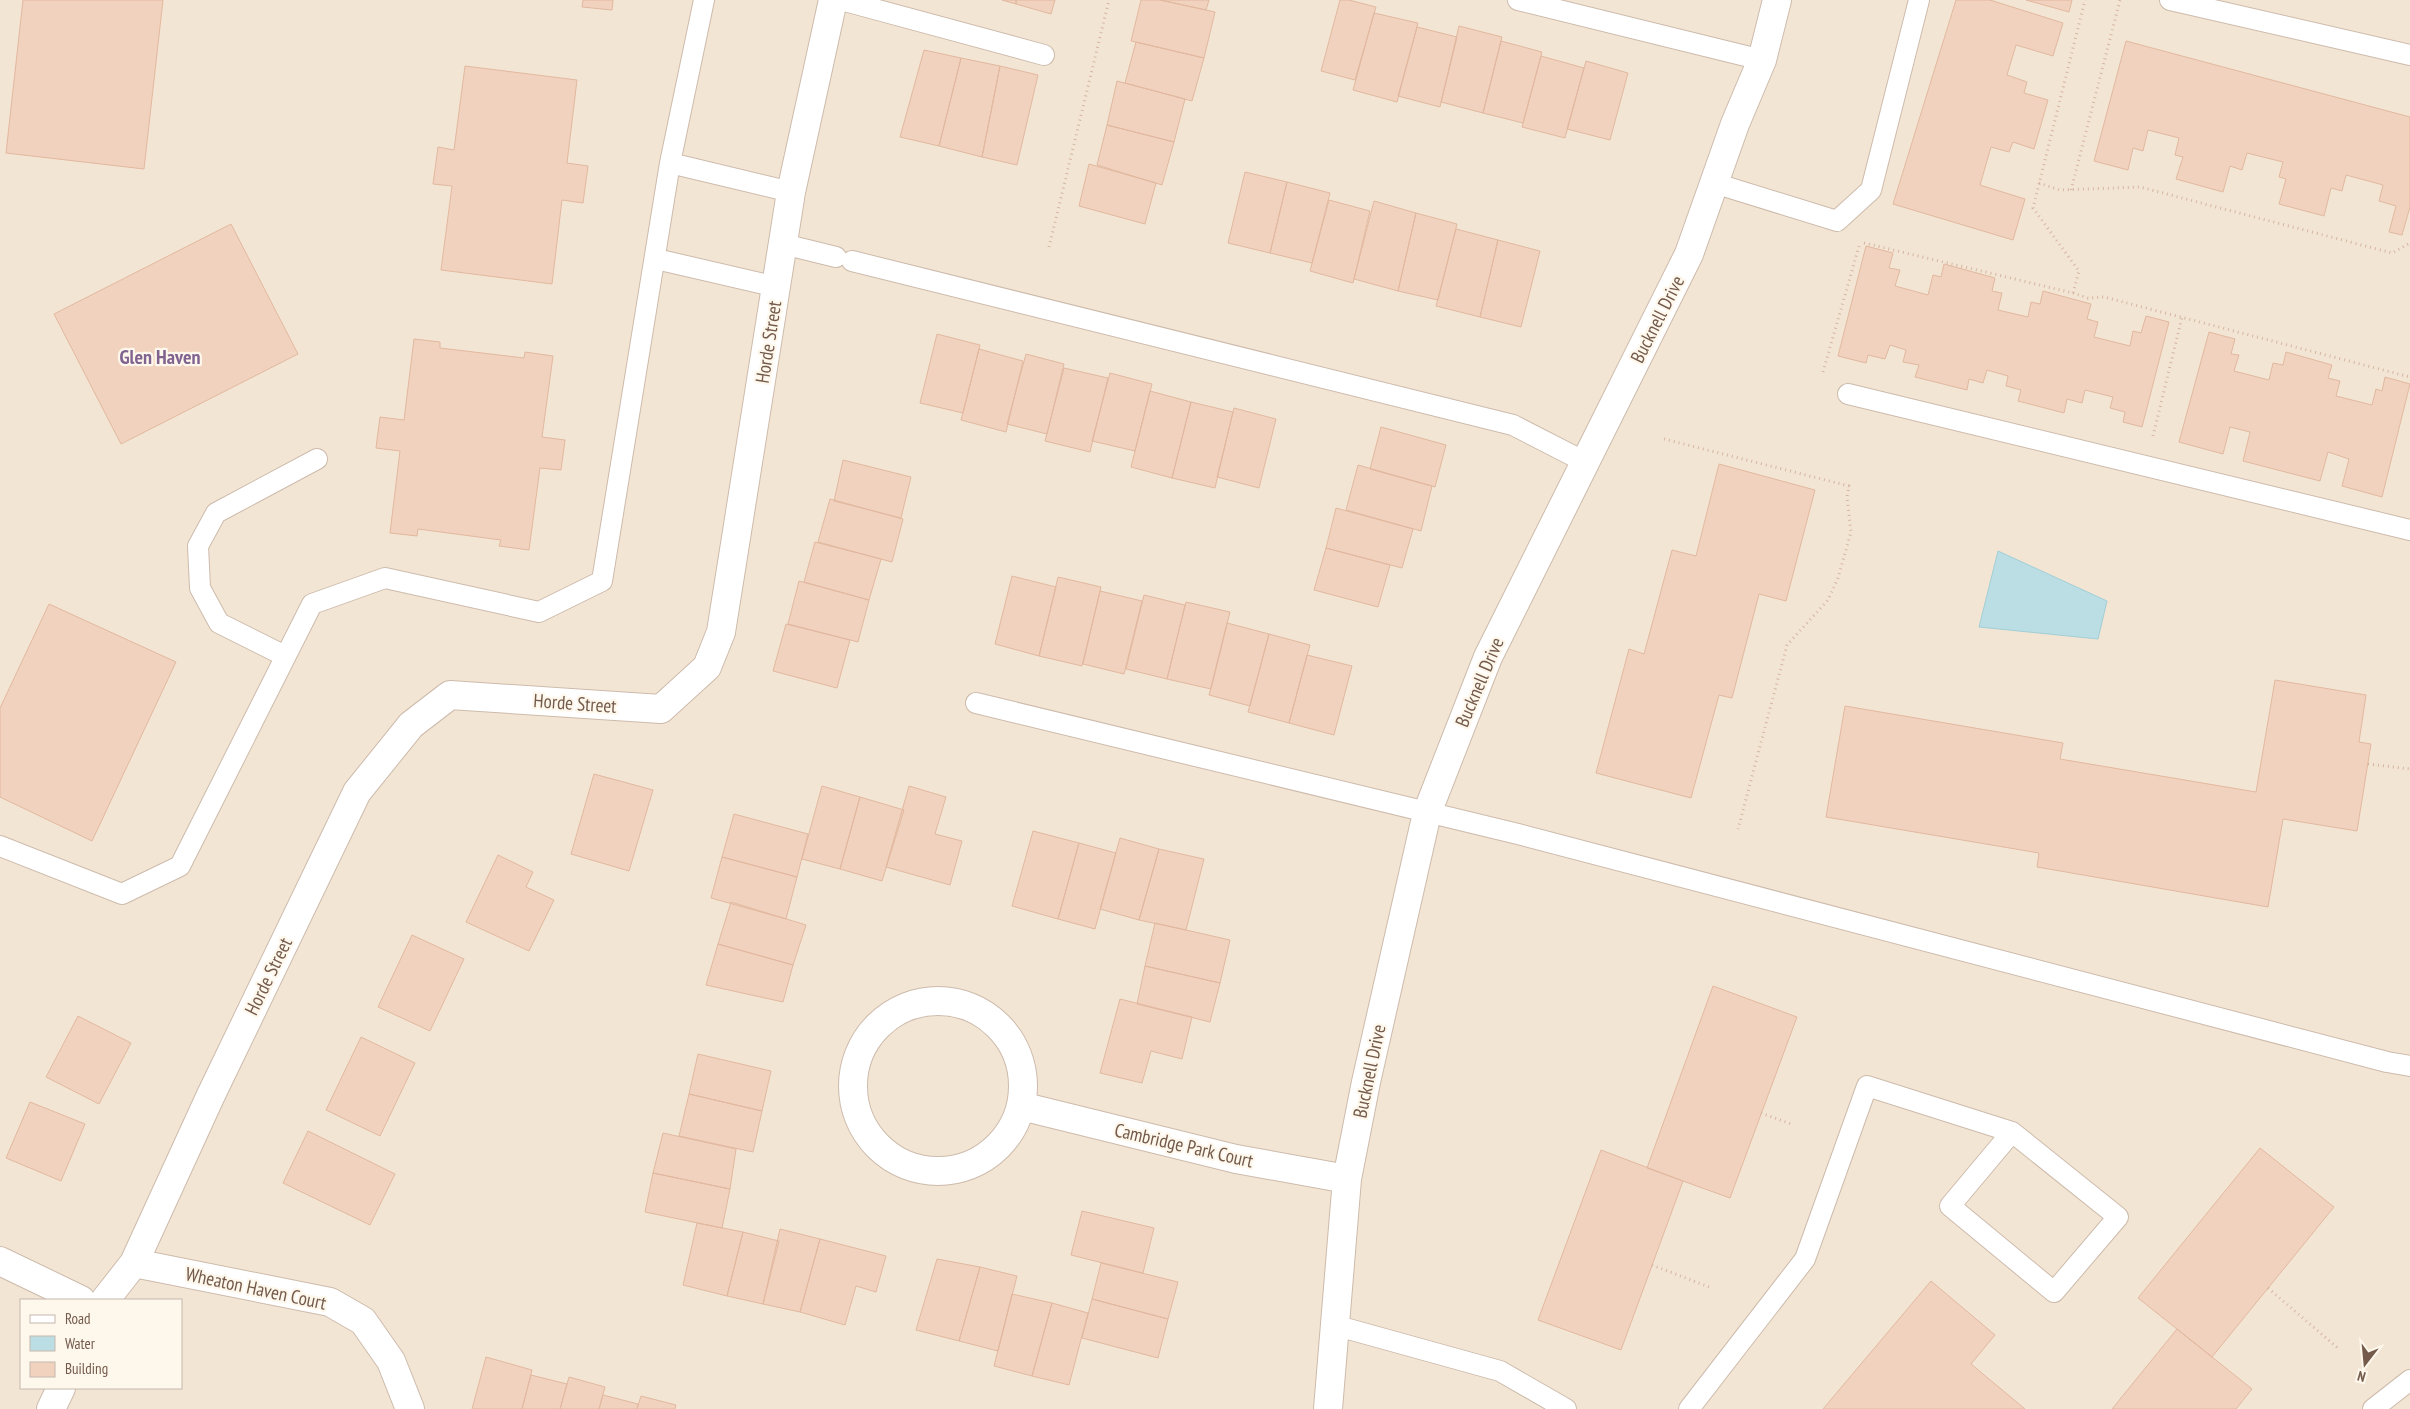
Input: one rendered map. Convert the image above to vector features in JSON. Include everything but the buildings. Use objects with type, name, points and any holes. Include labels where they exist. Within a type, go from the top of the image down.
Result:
[{"type":"street","name":"Horde Street","points":[[106,1299],[134,1263],[210,1097],[357,792],[411,725],[450,695],[661,709],[707,667],[721,632],[791,192],[833,0]]},
{"type":"street","name":"Bucknell Drive","points":[[1328,1409],[1347,1180],[1366,1082],[1427,813],[1488,656],[1689,254],[1714,183],[1762,60],[1777,0]]},
{"type":"street","points":[[925,1000],[958,1002],[989,1017],[1011,1041],[1023,1073],[1021,1106],[1007,1136],[982,1159],[951,1171],[917,1169],[887,1154],[864,1130],[853,1098],[854,1065],[869,1034],[893,1012],[925,1000]]},
{"type":"street","name":"Cambridge Park Court","points":[[1021,1106],[1236,1159],[1347,1180]]},
{"type":"street","points":[[0,1261],[79,1299]]},
{"type":"street","name":"Wheaton Haven Court","points":[[134,1263],[330,1302],[364,1321],[392,1361],[410,1409]]},
{"type":"street","points":[[51,1409],[61,1389]]},
{"type":"lane","points":[[0,846],[122,894],[180,866],[312,604],[385,578],[539,612],[602,581],[656,259],[670,163],[704,0]]},
{"type":"lane","points":[[841,0],[1044,55]]},
{"type":"lane","points":[[1518,0],[1762,60]]},
{"type":"lane","points":[[1714,183],[1837,221],[1871,190],[1919,0]]},
{"type":"lane","points":[[2170,0],[2410,54]]},
{"type":"lane","points":[[670,163],[791,192]]},
{"type":"lane","points":[[783,244],[1513,425],[1585,462]]},
{"type":"lane","points":[[656,259],[777,287]]},
{"type":"lane","points":[[1848,394],[2410,530]]},
{"type":"lane","points":[[286,656],[219,623],[200,588],[198,546],[216,513],[317,459]]},
{"type":"lane","points":[[976,703],[1518,834],[2368,1057],[2410,1066]]},
{"type":"lane","points":[[1689,1409],[1805,1259],[1867,1086],[2012,1132],[2118,1217],[2054,1292],[1950,1206],[2012,1132]]},
{"type":"lane","points":[[1334,1325],[1500,1371],[1566,1409]]},
{"type":"lane","points":[[2373,1409],[2410,1380]]},
{"type":"path","points":[[1049,248],[1109,0]]},
{"type":"path","points":[[2073,294],[2079,271],[2033,208],[2085,0]]},
{"type":"path","points":[[2071,190],[2120,0]]},
{"type":"path","points":[[2039,183],[2060,190],[2140,187],[2392,253],[2410,243]]},
{"type":"path","points":[[1823,373],[1835,326],[1842,311],[1857,247],[1865,242],[2088,298],[2104,297],[2410,377]]},
{"type":"path","points":[[2145,466],[2182,317]]},
{"type":"path","points":[[1664,439],[1849,486],[1847,497],[1851,532],[1838,578],[1828,600],[1787,646],[1738,829]]},
{"type":"path","points":[[2368,764],[2410,769]]},
{"type":"path","points":[[1761,1113],[1791,1124]]},
{"type":"path","points":[[1652,1265],[1710,1287]]},
{"type":"path","points":[[2268,1288],[2339,1349]]},
{"type":"shaded area","points":[[0,0],[2410,0],[2410,1409],[0,1409]]},
{"type":"water","points":[[1998,551],[2107,601],[2098,639],[1979,627]]},
{"type":"district","name":"Glen Haven","points":[[160,357]]}]
